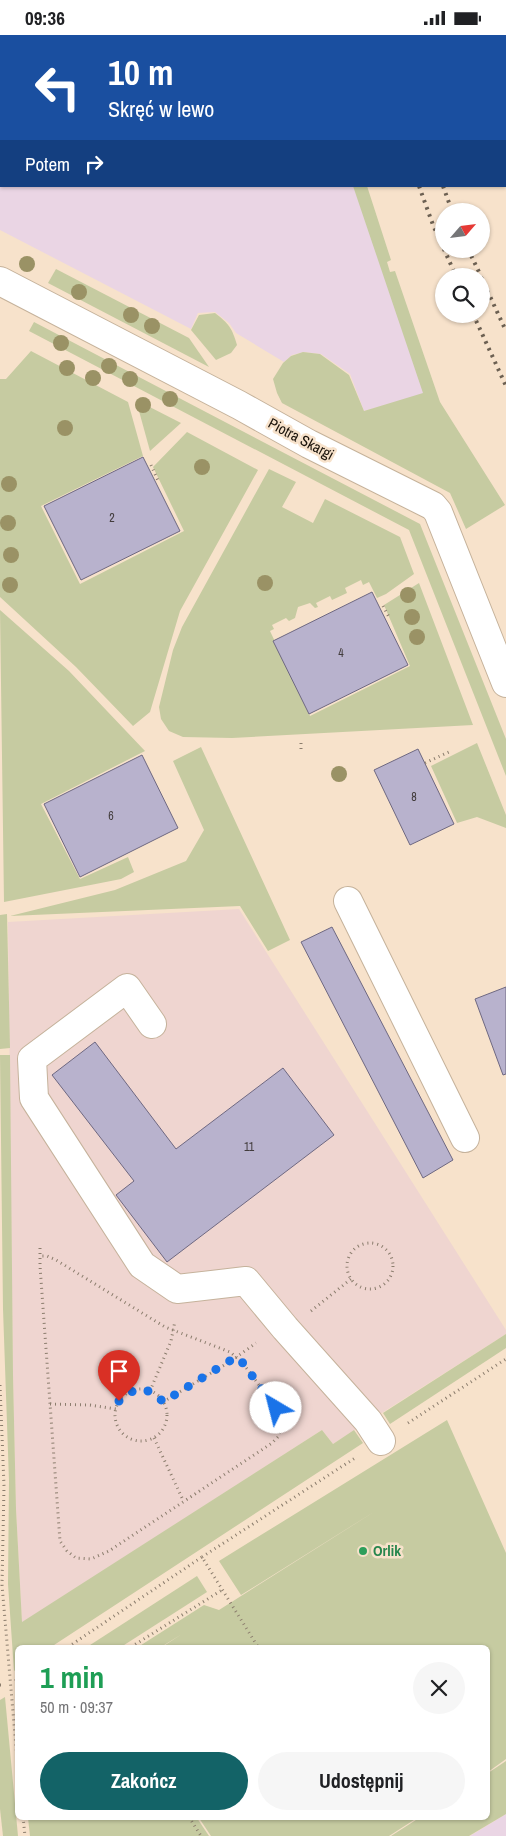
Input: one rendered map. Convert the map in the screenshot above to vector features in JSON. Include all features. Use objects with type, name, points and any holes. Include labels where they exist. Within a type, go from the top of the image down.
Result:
[{"type":"street","name":"Piotra Skargi","points":[[0,281],[240,405],[309,445],[433,506],[438,512],[506,683]]},
{"type":"street","points":[[348,901],[465,1138]]},
{"type":"street","points":[[152,1024],[127,988],[32,1059],[34,1098],[142,1265],[177,1289],[246,1281],[284,1327],[368,1421],[381,1441]]},
{"type":"path","points":[[151,465],[160,483]]},
{"type":"path","points":[[383,606],[390,619]]},
{"type":"path","points":[[301,743],[301,749]]},
{"type":"path","points":[[425,763],[451,751]]},
{"type":"path","points":[[368,1242],[376,1243],[388,1249],[393,1259],[393,1269],[389,1279],[368,1289],[358,1286],[351,1279],[348,1261],[351,1253],[357,1247],[368,1242]]},
{"type":"path","points":[[40,1248],[40,1256],[50,1404],[60,1541],[67,1551],[76,1558],[91,1559],[109,1551],[278,1437],[281,1427],[276,1408],[242,1362],[230,1352],[172,1330],[56,1260],[47,1255],[40,1256]]},
{"type":"path","points":[[309,1313],[351,1279]]},
{"type":"path","points":[[150,1391],[171,1341],[172,1330],[178,1317]]},
{"type":"path","points":[[163,1402],[257,1342]]},
{"type":"path","points":[[0,1385],[4,1486],[2,1585],[15,1735]]},
{"type":"path","points":[[133,1391],[150,1391],[163,1402],[167,1418],[160,1433],[154,1438],[138,1441],[122,1434],[116,1418],[116,1409],[119,1401],[125,1395],[133,1391]]},
{"type":"path","points":[[50,1404],[90,1405],[116,1409]]},
{"type":"path","points":[[154,1438],[183,1500]]},
{"type":"path","points":[[71,1645],[202,1557],[257,1645]]},
{"type":"path","points":[[134,1645],[222,1590]]},
{"type":"path","points":[[23,1820],[25,1836]]},
{"type":"path","points":[[191,1820],[201,1836]]},
{"type":"shaded area","points":[[0,187],[354,187],[424,394],[364,411],[350,374],[321,354],[304,352],[292,355],[284,362],[236,333],[229,323],[215,312],[198,313],[191,329],[0,230]]},
{"type":"shaded area","points":[[239,909],[506,1330],[506,1334],[333,1444],[322,1430],[22,1623],[16,1509],[13,1375],[8,922]]},
{"type":"shaded area","points":[[506,1814],[506,1836],[470,1836]]},
{"type":"green space","points":[[353,187],[367,187],[391,260],[387,262],[390,272],[395,271],[440,402],[505,505],[466,529],[450,493],[282,403],[273,379],[283,363],[291,356],[303,352],[320,354],[349,375],[364,411],[423,393]]},
{"type":"green space","points":[[56,269],[189,338],[209,367],[48,283]]},
{"type":"green space","points":[[215,313],[229,327],[237,345],[231,353],[216,360],[191,330],[199,315]]},
{"type":"green space","points":[[34,322],[420,524],[506,739],[506,776],[409,530],[29,331]]},
{"type":"green space","points":[[31,351],[128,402],[143,456],[41,506],[80,584],[184,531],[153,467],[187,432],[258,470],[180,611],[150,712],[133,726],[76,667],[0,597],[0,379],[6,379]]},
{"type":"green space","points":[[136,400],[181,423],[150,451]]},
{"type":"green space","points":[[269,469],[296,482],[282,507],[313,523],[325,499],[400,537],[414,574],[386,594],[377,598],[369,582],[363,585],[361,580],[345,588],[347,593],[332,600],[330,596],[316,603],[318,607],[315,608],[310,603],[298,607],[295,618],[289,621],[286,618],[272,625],[274,629],[270,631],[310,716],[410,666],[384,605],[419,583],[473,725],[232,738],[183,737],[169,731],[161,719],[159,707],[173,650],[182,627]]},
{"type":"green space","points":[[0,610],[69,671],[145,751],[41,804],[80,879],[128,857],[134,872],[121,879],[4,902]]},
{"type":"green space","points":[[477,743],[506,815],[506,828],[477,817],[457,823],[431,766]]},
{"type":"green space","points":[[201,747],[290,940],[268,951],[240,906],[10,916],[115,890],[186,861],[204,830],[173,761]]},
{"type":"green space","points":[[7,914],[10,1048],[0,1049],[0,915]]},
{"type":"green space","points":[[0,1055],[10,1055],[13,1375],[16,1509],[22,1622],[322,1430],[333,1444],[354,1430],[363,1443],[54,1645],[15,1645],[14,1671],[8,1584],[9,1481],[3,1309]]},
{"type":"green space","points":[[506,1334],[506,1348],[390,1424],[383,1413]]},
{"type":"green space","points":[[447,1420],[506,1553],[506,1759],[490,1771],[490,1645],[165,1645],[182,1634],[164,1645],[141,1645],[204,1605],[219,1610],[377,1510],[241,1595],[219,1561]]},
{"type":"green space","points":[[197,1576],[207,1592],[124,1645],[90,1645]]},
{"type":"green space","points":[[5,1697],[18,1836],[3,1836],[0,1809],[0,1700]]},
{"type":"green space","points":[[506,1761],[506,1814],[469,1836],[391,1836],[416,1820],[490,1820],[490,1772]]},
{"type":"green space","points":[[28,1820],[198,1820],[209,1836],[30,1836]]},
{"type":"green space","points":[[200,1820],[414,1820],[389,1836],[211,1836]]},
{"type":"building","points":[[143,457],[180,531],[81,580],[44,506]]},
{"type":"building","points":[[372,592],[408,665],[309,714],[273,641]]},
{"type":"building","points":[[418,749],[454,824],[410,845],[374,770]]},
{"type":"building","points":[[142,755],[178,828],[80,877],[44,804]]},
{"type":"building","points":[[332,927],[453,1160],[423,1178],[301,942]]},
{"type":"building","points":[[506,987],[506,1074],[503,1075],[475,999]]},
{"type":"building","points":[[95,1042],[176,1149],[283,1068],[334,1135],[167,1262],[116,1195],[134,1181],[52,1075]]},
{"type":"railway","points":[[419,187],[433,225],[452,268]]},
{"type":"railway","points":[[443,187],[449,203]]},
{"type":"railway","points":[[472,258],[477,268]]},
{"type":"railway","points":[[490,296],[506,331]]},
{"type":"railway","points":[[477,323],[506,386]]},
{"type":"place","name":"Orlik","points":[[363,1551]]},
{"type":"route","points":[[119,1401],[133,1391],[141,1390],[150,1391],[163,1402],[236,1357],[242,1362],[276,1408]]}]
